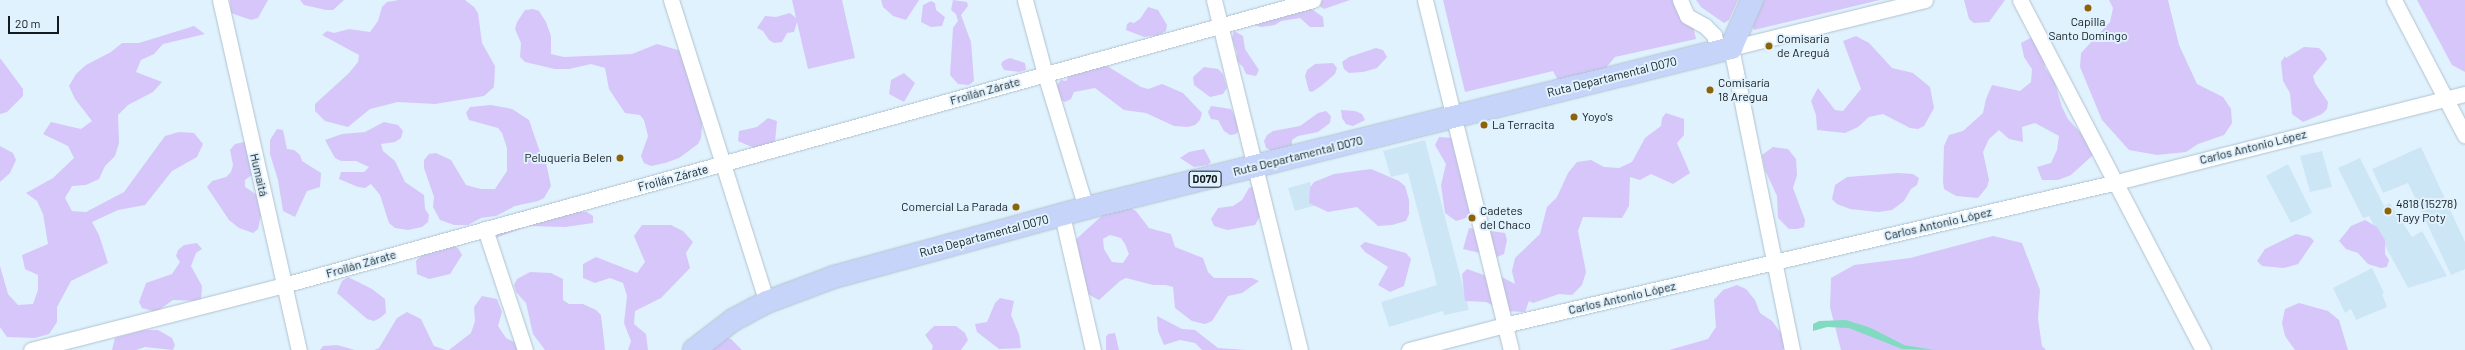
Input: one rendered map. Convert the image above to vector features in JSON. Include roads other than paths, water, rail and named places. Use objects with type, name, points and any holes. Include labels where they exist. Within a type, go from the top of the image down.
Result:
[{"type":"main road","points":[[1724,49],[1752,0]]},
{"type":"main road","name":"Ruta Departamental D070","points":[[694,350],[733,320],[767,302],[834,277],[1086,208],[1256,167],[1724,49]]},
{"type":"street","name":"Humaitá","points":[[220,0],[299,350]]},
{"type":"street","points":[[671,0],[767,302]]},
{"type":"street","points":[[1025,0],[1044,74],[1086,208]]},
{"type":"street","points":[[1214,0],[1300,350]]},
{"type":"street","name":"Froilán Zárate","points":[[31,350],[284,285],[724,165],[1220,24],[1313,0]]},
{"type":"street","points":[[1425,0],[1455,116],[1511,350]]},
{"type":"street","points":[[1680,0],[1687,16],[1705,26],[1714,35],[1724,49],[1775,262],[1792,350]]},
{"type":"street","points":[[1724,49],[1925,0]]},
{"type":"street","points":[[2020,0],[2118,182],[2203,350]]},
{"type":"street","points":[[2394,0],[2465,136]]},
{"type":"street","name":"Carlos Antonio López","points":[[1409,350],[1504,325],[2118,182],[2465,94]]},
{"type":"street","points":[[1062,215],[1093,350]]},
{"type":"street","points":[[485,229],[525,350]]},
{"type":"place","name":"Capilla Santo Domingo","points":[[2088,8]]},
{"type":"place","name":"Comisaria de Areguá","points":[[1769,46]]},
{"type":"place","name":"Comisaría 18 Aregua","points":[[1710,90]]},
{"type":"place","name":"Yoyo's","points":[[1574,117]]},
{"type":"place","name":"La Terracita","points":[[1484,125]]},
{"type":"place","name":"Peluqueria Belen","points":[[620,158]]},
{"type":"place","name":"Comercial La Parada","points":[[1016,207]]},
{"type":"place","name":"4818 (15278) Tayy Poty","points":[[2388,211]]},
{"type":"place","name":"Cadetes del Chaco","points":[[1472,218]]}]
